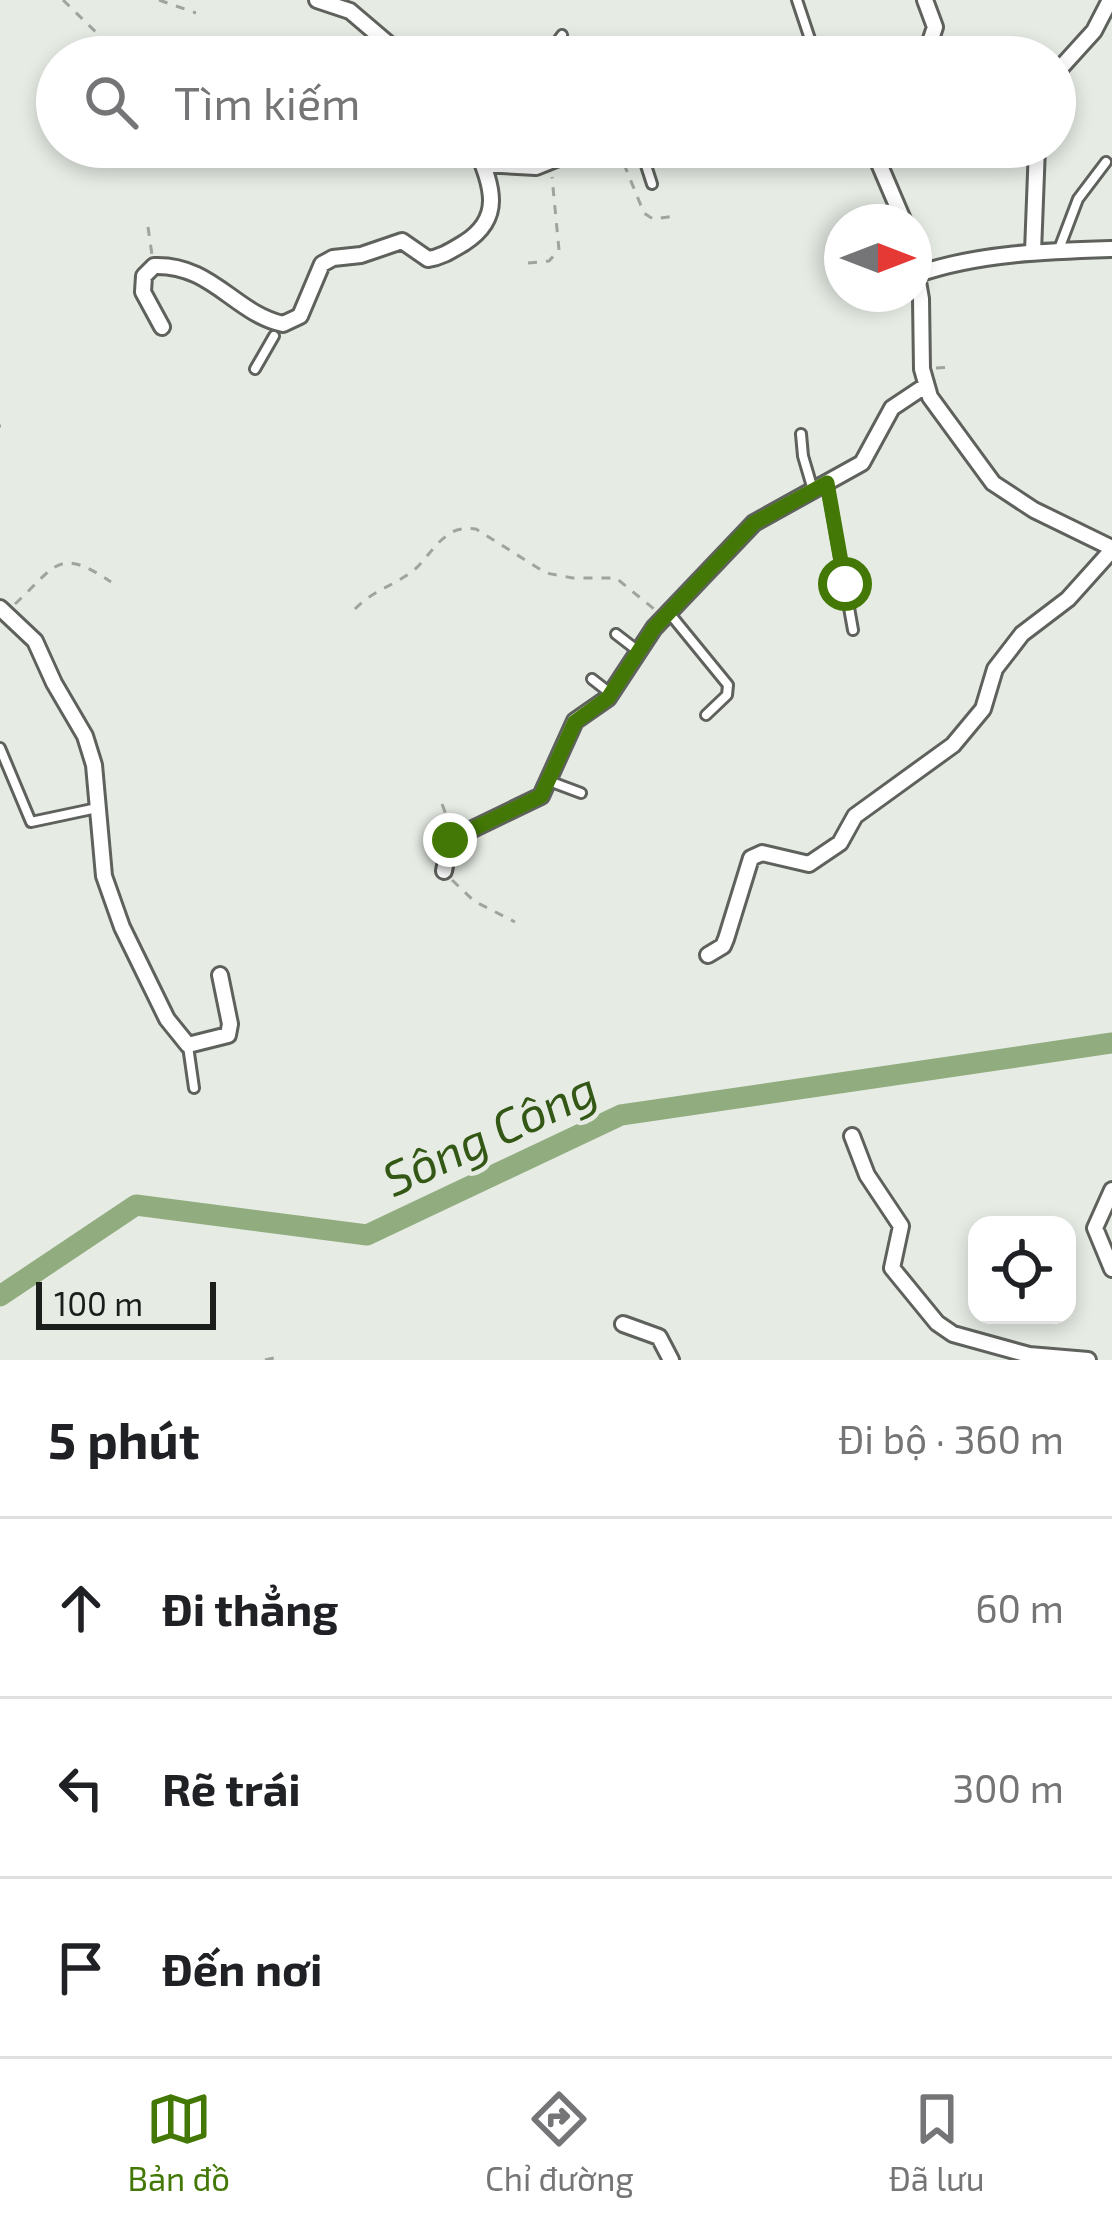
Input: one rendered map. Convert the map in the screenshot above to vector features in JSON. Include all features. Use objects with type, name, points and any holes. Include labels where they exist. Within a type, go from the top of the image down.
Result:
[{"type":"street","points":[[316,0],[350,11],[379,36]]},
{"type":"street","points":[[926,0],[934,27],[931,36]]},
{"type":"street","points":[[1076,51],[1094,31],[1110,0]]},
{"type":"street","points":[[162,328],[143,292],[144,276],[154,266],[206,276],[277,329],[300,316],[318,270],[333,258],[361,255],[402,241],[423,257],[434,259],[478,234],[490,218],[484,168]]},
{"type":"street","points":[[880,168],[896,204]]},
{"type":"street","points":[[1033,252],[1036,168]]},
{"type":"street","points":[[932,264],[1033,252],[1112,249]]},
{"type":"street","points":[[708,955],[723,946],[751,858],[762,853],[808,864],[841,843],[855,816],[953,746],[982,709],[995,669],[1022,634],[1076,592],[1112,549],[1034,510],[993,483],[925,386],[919,312]]},
{"type":"street","points":[[444,871],[446,849],[455,836],[532,803],[549,781],[575,722],[602,705],[667,615],[746,530],[862,463],[892,408],[925,386]]},
{"type":"street","points":[[3,610],[35,641],[85,736],[94,765],[104,876],[122,928],[167,1019],[188,1045],[228,1035],[220,975]]},
{"type":"street","points":[[852,1136],[872,1183],[901,1226],[892,1268],[937,1323],[953,1334],[1029,1355],[1088,1360]]},
{"type":"street","points":[[1112,1190],[1095,1228],[1112,1269]]},
{"type":"street","points":[[623,1324],[659,1337],[670,1360]]},
{"type":"lane","points":[[797,0],[809,36]]},
{"type":"lane","points":[[1059,250],[1078,199],[1106,162]]},
{"type":"lane","points":[[647,168],[652,184]]},
{"type":"lane","points":[[255,369],[277,329]]},
{"type":"lane","points":[[801,434],[802,456],[820,487],[853,630]]},
{"type":"lane","points":[[667,615],[728,685],[727,695],[706,715]]},
{"type":"lane","points":[[616,634],[638,651]]},
{"type":"lane","points":[[592,680],[611,694]]},
{"type":"lane","points":[[1,748],[32,822],[97,808]]},
{"type":"lane","points":[[549,781],[581,793]]},
{"type":"lane","points":[[188,1045],[194,1088]]},
{"type":"path","points":[[63,0],[100,36]]},
{"type":"path","points":[[159,0],[196,13]]},
{"type":"path","points":[[528,263],[549,261],[560,250],[550,168]]},
{"type":"path","points":[[626,168],[644,213],[653,219],[675,216]]},
{"type":"path","points":[[148,227],[154,266]]},
{"type":"path","points":[[922,369],[953,367]]},
{"type":"path","points":[[355,610],[370,594],[422,563],[448,535],[467,528],[546,573],[616,578],[667,615]]},
{"type":"path","points":[[3,610],[54,567],[69,562],[81,562],[111,582]]},
{"type":"path","points":[[442,804],[455,836]]},
{"type":"path","points":[[444,871],[474,901],[515,922]]},
{"type":"path","points":[[265,1360],[274,1358]]},
{"type":"waterway","name":"Sông Công","points":[[0,1296],[136,1205],[367,1235],[621,1115],[1112,1043]]},
{"type":"route","points":[[450,840],[541,796],[569,730],[608,698],[654,628],[754,523],[827,483],[845,584]]}]
